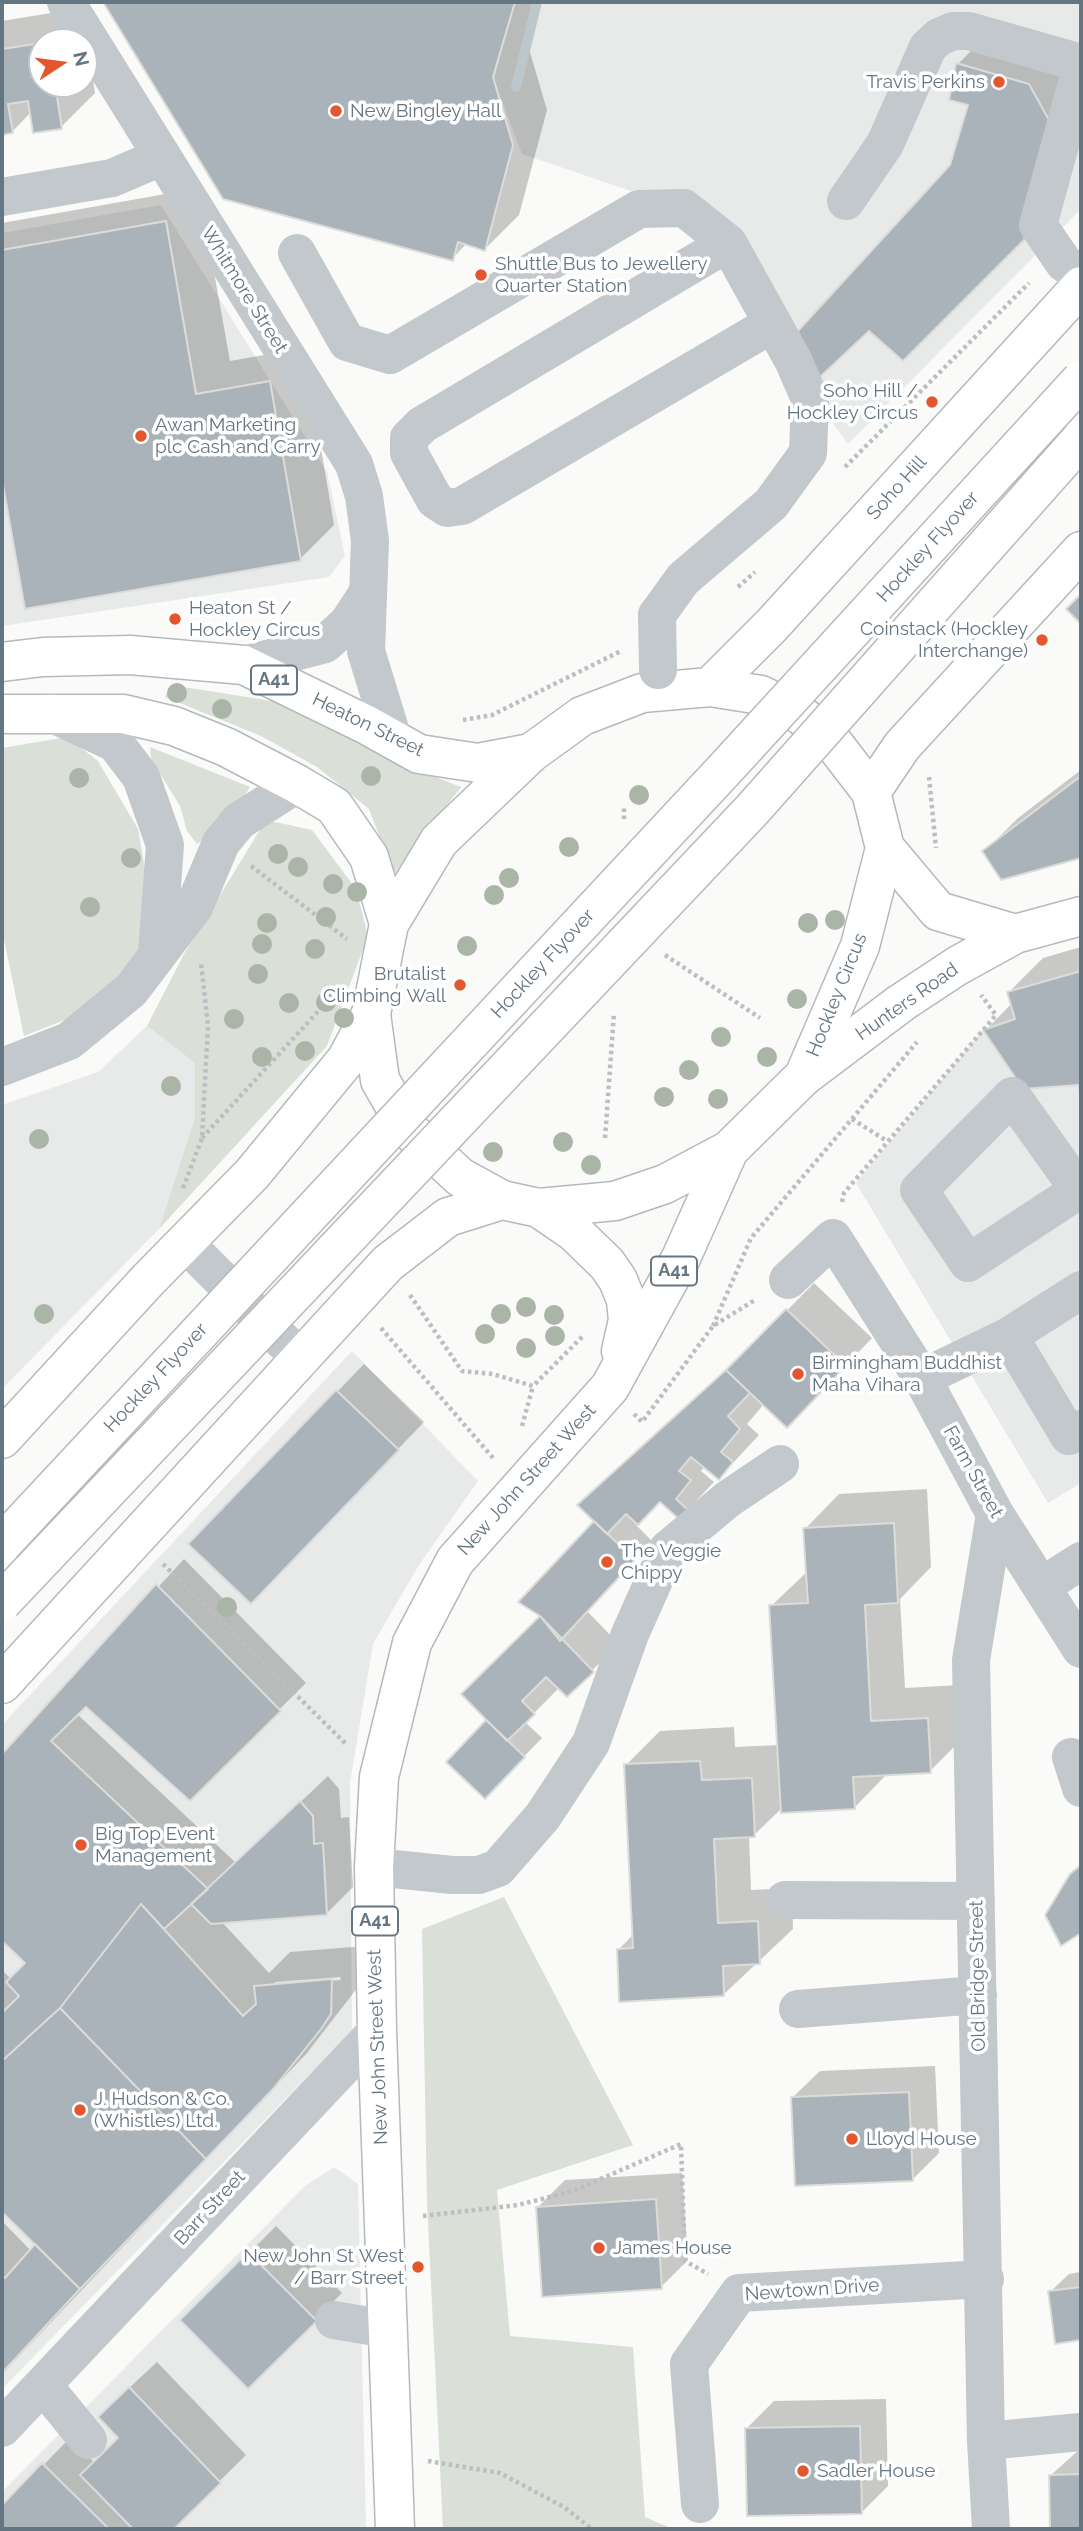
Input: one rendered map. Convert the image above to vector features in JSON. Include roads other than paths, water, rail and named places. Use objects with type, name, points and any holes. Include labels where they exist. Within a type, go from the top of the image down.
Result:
[{"type":"main road","name":"Soho Hill","points":[[710,687],[771,626],[1075,274]]},
{"type":"main road","name":"Hockley Flyover","points":[[2,1544],[725,769],[1081,380]]},
{"type":"main road","points":[[2,1602],[752,810],[1081,439]]},
{"type":"main road","points":[[871,792],[902,746],[1081,551]]},
{"type":"main road","name":"Heaton Street","points":[[2,662],[43,657],[130,655],[244,665],[419,754],[478,763],[531,753]]},
{"type":"main road","name":"Hockley Circus","points":[[650,668],[710,687],[761,695],[801,715],[831,740],[871,792],[886,848],[860,946],[804,1076],[729,1150],[665,1184],[615,1201],[521,1204],[460,1177],[408,1129],[380,1080],[371,1014],[389,924],[439,841],[531,753],[582,716],[642,693],[650,668]]},
{"type":"main road","name":"A41","points":[[2,715],[123,714],[174,726],[226,747],[297,784],[334,806],[369,857],[389,924]]},
{"type":"main road","points":[[886,848],[938,911],[1015,934]]},
{"type":"main road","name":"Hunters Road","points":[[804,1076],[901,1003],[957,966],[1015,934],[1081,916]]},
{"type":"main road","points":[[2,1439],[252,1174],[305,1113],[346,1060],[371,1014]]},
{"type":"main road","name":"New John Street West","points":[[395,2529],[377,2031],[374,1867],[379,1777],[412,1643],[455,1561],[610,1387],[681,1258],[729,1150]]},
{"type":"main road","points":[[2,1684],[388,1263],[448,1217],[521,1204]]},
{"type":"main road","name":"New John Street West","points":[[521,1204],[574,1232],[607,1264],[626,1300],[624,1340],[610,1387]]},
{"type":"street","name":"Whitmore Street","points":[[66,2],[354,464],[364,496],[370,541],[366,651],[393,739]]},
{"type":"street","points":[[846,201],[885,144],[928,47],[939,37],[953,31],[969,32],[1081,63]]},
{"type":"street","points":[[1075,274],[1038,225],[1081,69]]},
{"type":"street","points":[[2,197],[112,178],[161,157]]},
{"type":"street","points":[[297,253],[347,342],[390,355],[639,209],[684,208],[728,243],[810,399],[808,453],[771,504],[683,579],[657,615],[650,668]]},
{"type":"street","points":[[728,243],[422,425],[409,438],[409,453],[415,465],[435,499],[447,508],[462,506],[772,324]]},
{"type":"street","points":[[244,665],[325,644],[348,623],[367,594]]},
{"type":"street","points":[[51,713],[115,743],[141,777],[165,845],[157,953]]},
{"type":"street","points":[[2,1067],[69,1041],[102,1018],[131,990],[194,907],[221,843],[239,821],[297,784]]},
{"type":"street","name":"Farm Street","points":[[788,1280],[833,1238],[922,1378],[995,1514],[1081,1648]]},
{"type":"street","points":[[185,1243],[301,1359]]},
{"type":"street","points":[[922,1378],[1009,1336],[1081,1290]]},
{"type":"street","points":[[1009,1336],[1069,1436],[1081,1429]]},
{"type":"street","points":[[374,1867],[452,1875],[479,1875],[498,1868],[543,1816],[591,1743],[630,1634],[668,1549],[728,1499],[780,1464]]},
{"type":"street","name":"Old Bridge Street","points":[[991,2529],[986,2441],[985,2279],[971,1660],[995,1514]]},
{"type":"street","points":[[1042,1586],[1081,1561]]},
{"type":"street","points":[[785,1900],[976,1901]]},
{"type":"street","points":[[798,2009],[978,1996]]},
{"type":"street","name":"Barr Street","points":[[2,2428],[377,2031]]},
{"type":"street","name":"Newtown Drive","points":[[700,2504],[690,2364],[739,2292],[985,2279]]},
{"type":"street","points":[[334,2320],[387,2329]]},
{"type":"street","points":[[43,2385],[88,2440]]},
{"type":"street","points":[[986,2441],[1081,2432]]},
{"type":"waterway","points":[[516,87],[537,2]]},
{"type":"place","name":"Travis Perkins","points":[[999,82]]},
{"type":"place","name":"New Bingley Hall","points":[[336,111]]},
{"type":"place","name":"Shuttle Bus to Jewellery Quarter Station","points":[[481,275]]},
{"type":"place","name":"Soho Hill / Hockley Circus","points":[[932,402]]},
{"type":"place","name":"Awan Marketing plc Cash and Carry","points":[[141,436]]},
{"type":"place","name":"Heaton St / Hockley Circus","points":[[175,619]]},
{"type":"place","name":"Coinstack (Hockley Interchange)","points":[[1042,640]]},
{"type":"place","name":"Brutalist Climbing Wall","points":[[460,985]]},
{"type":"place","name":"Birmingham Buddhist Maha Vihara","points":[[798,1374]]},
{"type":"place","name":"The Veggie Chippy","points":[[607,1562]]},
{"type":"place","name":"Big Top Event Management","points":[[81,1845]]},
{"type":"place","name":"J. Hudson & Co. (Whistles) Ltd.","points":[[80,2110]]},
{"type":"place","name":"Lloyd House","points":[[852,2139]]},
{"type":"place","name":"James House","points":[[599,2248]]},
{"type":"place","name":"New John St West / Barr Street","points":[[418,2267]]},
{"type":"place","name":"Sadler House","points":[[803,2471]]}]
